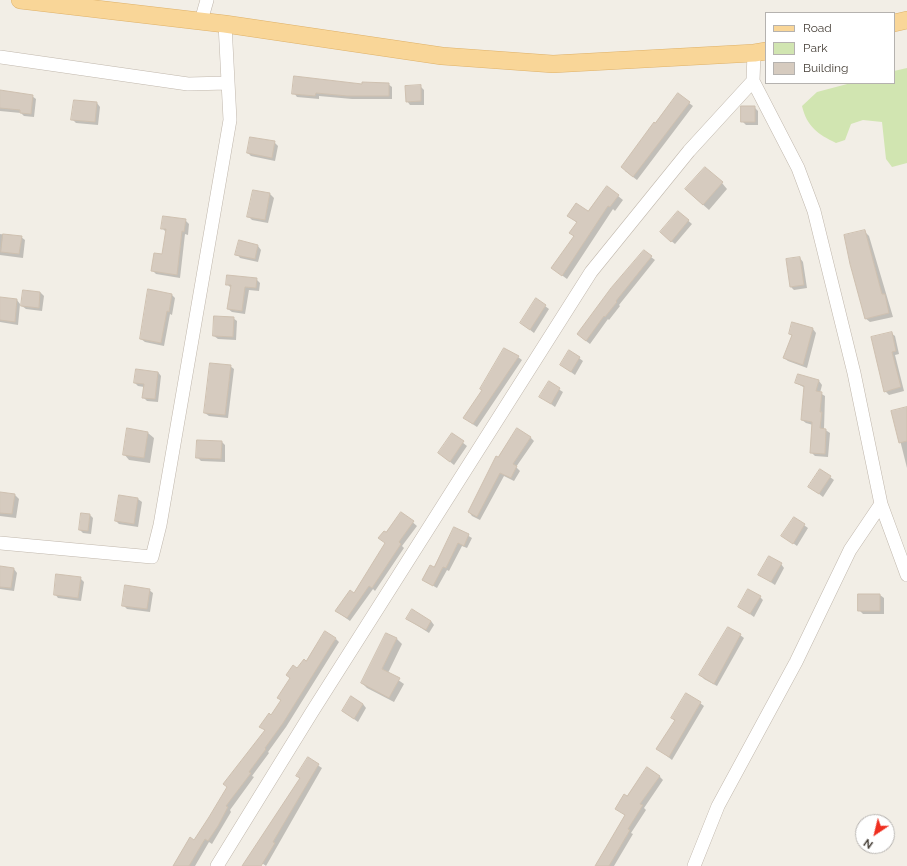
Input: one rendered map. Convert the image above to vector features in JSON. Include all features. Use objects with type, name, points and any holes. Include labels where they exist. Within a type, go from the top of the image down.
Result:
[{"type":"main road","points":[[20,0],[225,24],[442,56],[553,64],[760,52]]},
{"type":"main road","points":[[895,23],[907,20]]},
{"type":"street","points":[[201,21],[208,0]]},
{"type":"street","points":[[0,543],[152,557],[160,525],[230,120],[225,24]]},
{"type":"street","points":[[217,866],[591,272],[689,151],[753,81],[760,52]]},
{"type":"street","points":[[0,58],[188,84],[227,83]]},
{"type":"street","points":[[753,81],[798,168],[814,211],[854,373],[882,504],[907,574]]},
{"type":"street","points":[[694,866],[718,806],[796,662],[850,550],[882,504]]},
{"type":"green space","points":[[907,68],[907,163],[892,167],[886,159],[882,122],[863,120],[851,124],[845,140],[836,143],[819,133],[810,125],[802,106],[817,92],[847,84],[895,84],[895,71]]},
{"type":"building","points":[[294,76],[362,84],[362,82],[389,83],[389,96],[347,96],[316,93],[315,96],[292,94]]},
{"type":"building","points":[[421,85],[421,101],[406,102],[405,86]]},
{"type":"building","points":[[0,90],[33,95],[31,114],[20,113],[20,110],[0,108]]},
{"type":"building","points":[[678,93],[690,102],[633,177],[621,167],[654,122],[655,123]]},
{"type":"building","points":[[74,100],[97,102],[95,122],[71,120]]},
{"type":"building","points":[[741,106],[755,106],[755,122],[741,122]]},
{"type":"building","points":[[250,137],[275,141],[272,158],[247,153]]},
{"type":"building","points":[[705,167],[723,182],[703,205],[685,189]]},
{"type":"building","points":[[607,186],[619,195],[610,207],[608,206],[562,276],[551,268],[574,236],[569,233],[577,222],[567,216],[576,203],[588,211]]},
{"type":"building","points":[[253,190],[270,193],[265,220],[247,217]]},
{"type":"building","points":[[678,211],[689,220],[671,242],[660,232]]},
{"type":"building","points":[[163,216],[186,219],[184,232],[182,231],[177,275],[151,271],[154,253],[162,254],[166,229],[161,229]]},
{"type":"building","points":[[865,230],[882,294],[885,294],[889,313],[865,319],[850,264],[844,235]]},
{"type":"building","points":[[3,234],[22,236],[19,254],[1,252]]},
{"type":"building","points":[[239,240],[258,245],[255,259],[235,255]]},
{"type":"building","points":[[644,250],[652,256],[586,341],[577,334],[611,288]]},
{"type":"building","points":[[800,257],[804,285],[790,287],[786,259]]},
{"type":"building","points":[[227,275],[257,278],[256,288],[245,287],[242,311],[227,309],[231,285],[226,285]]},
{"type":"building","points":[[148,289],[172,294],[161,343],[140,339]]},
{"type":"building","points":[[23,290],[40,292],[39,308],[21,306]]},
{"type":"building","points":[[0,297],[17,299],[15,322],[0,320]]},
{"type":"building","points":[[536,298],[546,305],[530,330],[520,323]]},
{"type":"building","points":[[214,316],[234,317],[233,337],[213,336]]},
{"type":"building","points":[[792,322],[813,328],[803,365],[783,358],[792,335],[789,334]]},
{"type":"building","points":[[892,332],[896,351],[892,352],[901,387],[884,392],[871,337]]},
{"type":"building","points":[[504,348],[519,356],[473,424],[463,418],[482,390],[480,389]]},
{"type":"building","points":[[569,350],[580,357],[571,372],[560,365]]},
{"type":"building","points":[[210,363],[231,365],[225,415],[204,413]]},
{"type":"building","points":[[136,369],[158,372],[155,399],[142,398],[144,384],[134,383]]},
{"type":"building","points":[[798,374],[819,380],[816,391],[822,392],[820,428],[826,429],[825,454],[810,453],[812,422],[801,420],[804,386],[795,383]]},
{"type":"building","points":[[549,381],[560,388],[551,404],[539,397]]},
{"type":"building","points":[[907,407],[907,441],[899,443],[891,411]]},
{"type":"building","points":[[127,428],[148,432],[144,458],[123,455]]},
{"type":"building","points":[[517,428],[531,437],[513,464],[517,466],[511,478],[500,473],[477,517],[468,512],[496,456],[498,457]]},
{"type":"building","points":[[452,433],[464,441],[450,462],[438,453]]},
{"type":"building","points":[[197,440],[222,441],[221,459],[196,458]]},
{"type":"building","points":[[820,469],[831,476],[819,494],[808,487]]},
{"type":"building","points":[[0,492],[15,494],[12,514],[0,513]]},
{"type":"building","points":[[119,495],[138,498],[134,524],[115,521]]},
{"type":"building","points":[[401,512],[414,521],[399,542],[401,544],[372,588],[369,586],[347,618],[335,611],[350,590],[354,593],[385,543],[378,538],[384,531],[386,532]]},
{"type":"building","points":[[81,513],[90,514],[88,531],[79,530]]},
{"type":"building","points":[[794,517],[805,524],[793,544],[781,536]]},
{"type":"building","points":[[454,527],[469,534],[464,546],[458,543],[446,568],[443,567],[433,586],[422,580],[430,565],[434,567]]},
{"type":"building","points":[[769,556],[782,563],[771,582],[758,575]]},
{"type":"building","points":[[0,566],[14,568],[11,588],[0,587]]},
{"type":"building","points":[[56,574],[81,577],[78,598],[54,595]]},
{"type":"building","points":[[125,585],[150,589],[147,609],[122,606]]},
{"type":"building","points":[[748,589],[761,596],[750,614],[738,607]]},
{"type":"building","points":[[858,594],[880,594],[880,611],[858,611]]},
{"type":"building","points":[[412,609],[431,621],[426,630],[406,619]]},
{"type":"building","points":[[728,627],[741,634],[714,684],[699,675]]},
{"type":"building","points":[[325,631],[336,638],[283,723],[249,772],[251,773],[226,806],[228,807],[218,826],[208,841],[205,839],[189,866],[173,866],[190,837],[194,840],[209,817],[227,787],[223,784],[265,730],[259,727],[269,713],[271,715],[281,700],[277,698],[290,678],[286,675],[293,665],[297,668],[304,659],[306,661]]},
{"type":"building","points":[[386,633],[397,638],[382,669],[400,678],[389,698],[361,683]]},
{"type":"building","points":[[686,693],[701,702],[669,757],[656,749],[675,720],[671,718]]},
{"type":"building","points":[[351,696],[363,704],[354,719],[342,711]]},
{"type":"building","points":[[308,757],[319,764],[273,842],[275,843],[261,866],[242,866],[300,778],[296,776]]},
{"type":"building","points":[[647,767],[660,776],[640,804],[643,805],[628,829],[630,830],[609,866],[595,866],[625,815],[615,809],[624,794],[627,796]]}]
